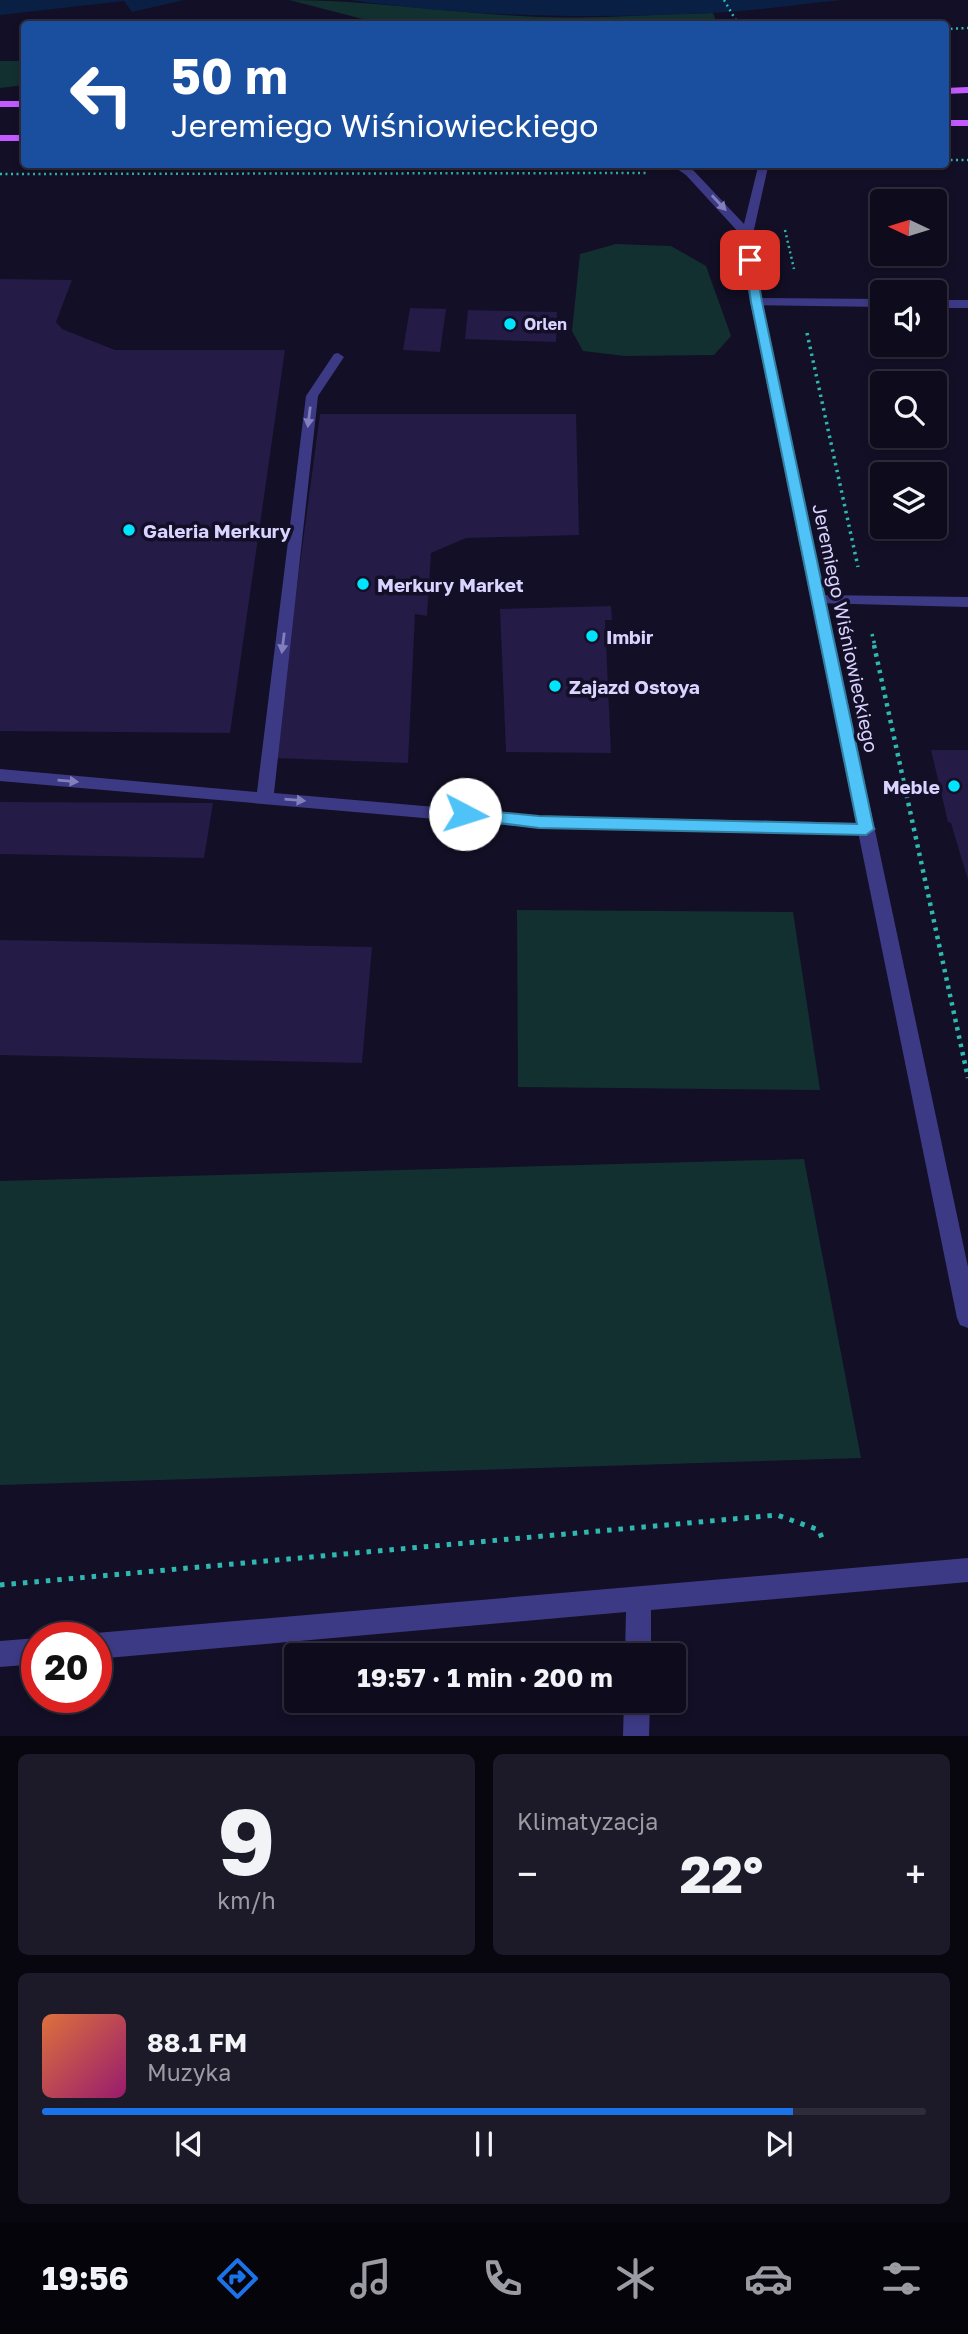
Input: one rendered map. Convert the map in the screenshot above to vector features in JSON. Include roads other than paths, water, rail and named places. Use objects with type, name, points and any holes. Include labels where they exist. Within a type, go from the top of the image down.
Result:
[{"type":"main road","points":[[949,91],[968,90]]},
{"type":"main road","points":[[0,104],[21,104]]},
{"type":"main road","points":[[949,123],[968,123]]},
{"type":"main road","points":[[0,138],[21,138]]},
{"type":"street","name":"Jeremiego Wiśniowieckiego","points":[[762,168],[747,234],[757,302],[866,829],[962,1260],[968,1318]]},
{"type":"street","points":[[692,169],[747,234]]},
{"type":"street","points":[[757,302],[870,303]]},
{"type":"street","points":[[947,304],[968,304]]},
{"type":"street","points":[[265,797],[312,396],[338,357]]},
{"type":"street","points":[[819,600],[968,602]]},
{"type":"street","points":[[0,775],[539,822],[866,829]]},
{"type":"street","points":[[112,1645],[968,1570]]},
{"type":"street","points":[[638,1643],[639,1598]]},
{"type":"street","points":[[0,1654],[21,1652]]},
{"type":"street","points":[[636,1735],[637,1713]]},
{"type":"water","points":[[0,0],[184,0],[132,12],[124,1],[0,15]]},
{"type":"water","points":[[350,0],[843,0],[728,12],[575,16],[440,10]]},
{"type":"place","name":"Orlen","points":[[510,324]]},
{"type":"place","name":"Galeria Merkury","points":[[129,530]]},
{"type":"place","name":"Merkury Market","points":[[363,584]]},
{"type":"place","name":"Imbir","points":[[592,636]]},
{"type":"place","name":"Zajazd Ostoya","points":[[555,686]]},
{"type":"place","name":"Meble","points":[[954,786]]}]
